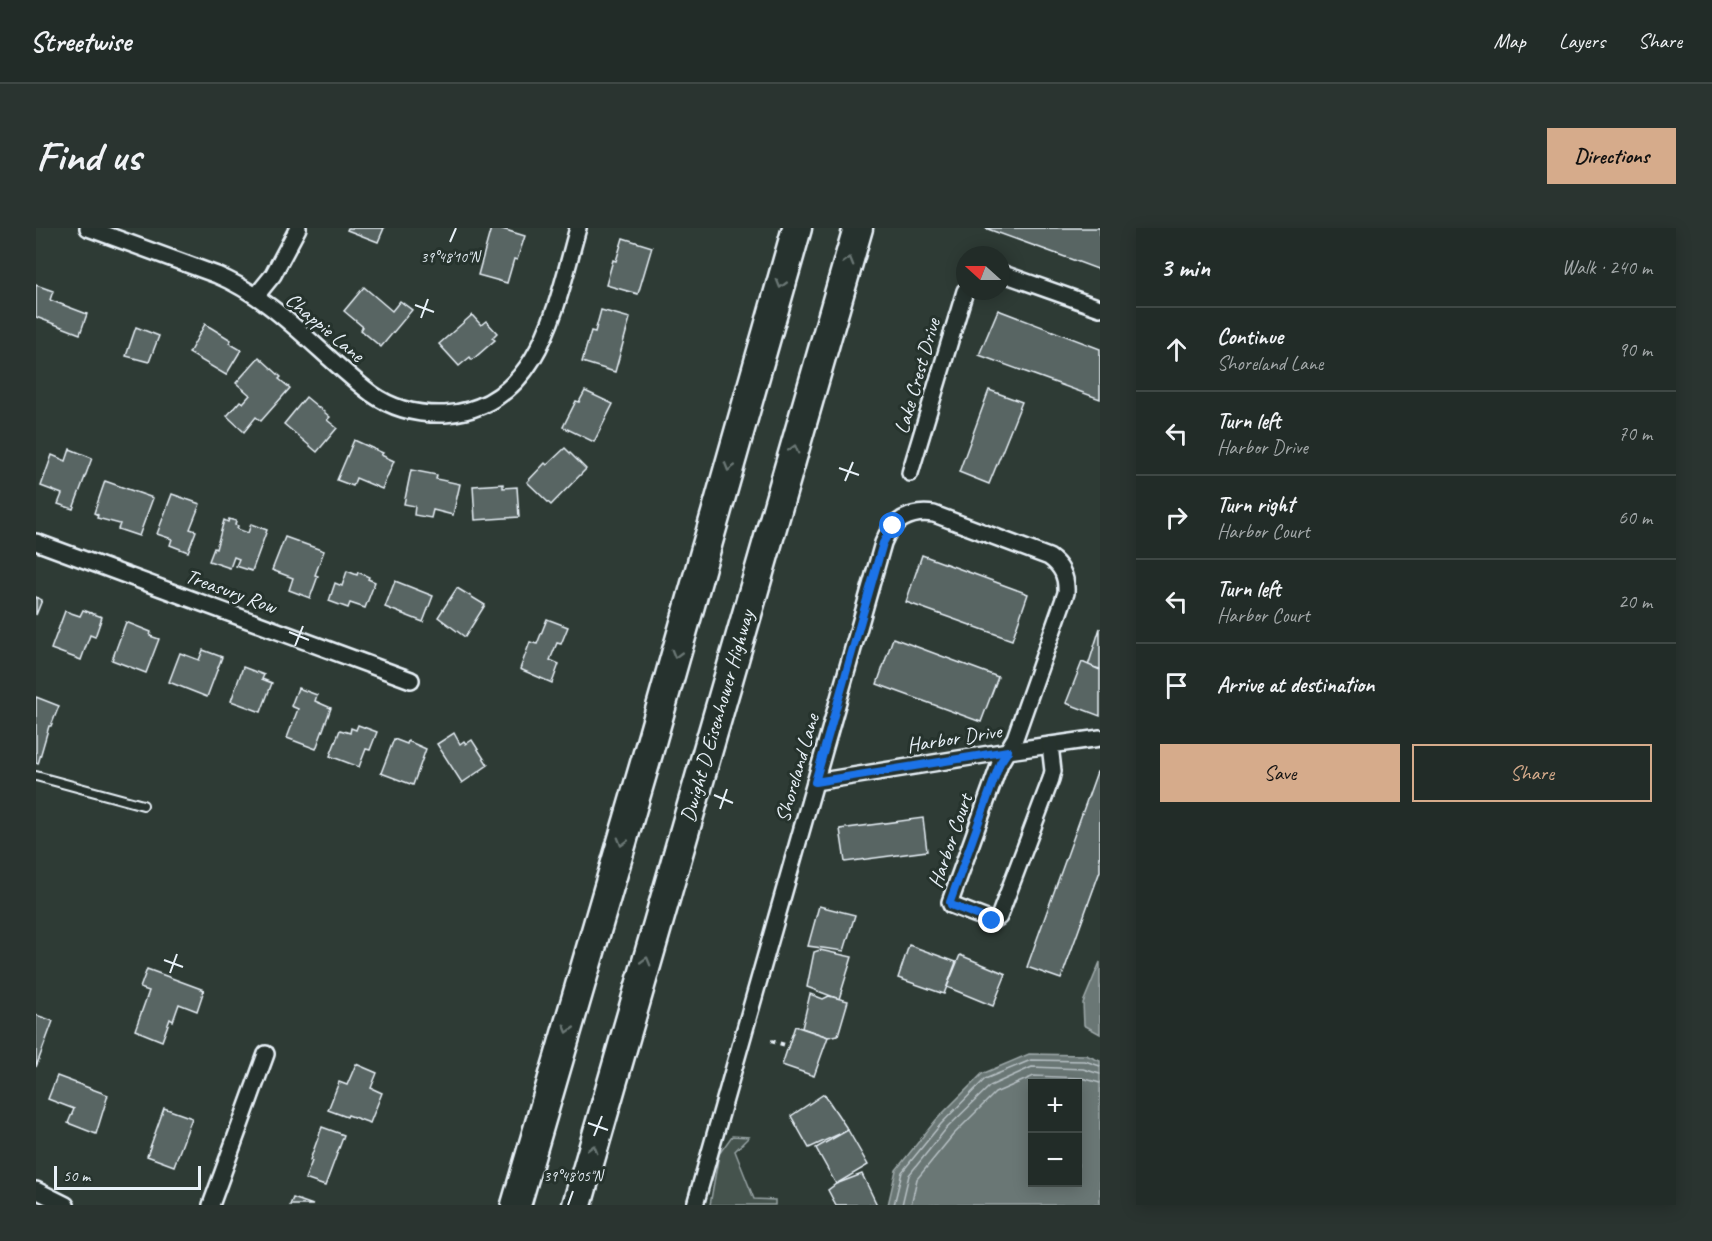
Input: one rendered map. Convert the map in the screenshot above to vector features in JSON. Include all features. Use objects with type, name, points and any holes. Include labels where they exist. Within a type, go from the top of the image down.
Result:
[{"type":"highway","points":[[516,1205],[645,764],[797,228]]},
{"type":"highway","name":"Dwight D Eisenhower Highway","points":[[577,1205],[858,228]]},
{"type":"street","name":"Chappie Lane","points":[[88,228],[217,275],[256,296],[376,397],[393,406],[412,412],[449,414],[477,407],[501,393],[528,367],[539,351],[546,334],[578,228]]},
{"type":"street","points":[[256,296],[273,275],[298,228]]},
{"type":"street","points":[[1010,276],[1100,308]]},
{"type":"street","name":"Lake Crest Drive","points":[[910,473],[963,300]]},
{"type":"street","name":"Shoreland Lane","points":[[695,1205],[883,543],[893,526],[902,518],[915,514],[934,514],[1048,557],[1063,572]]},
{"type":"street","name":"Treasury Row","points":[[36,542],[411,680]]},
{"type":"street","name":"Harbor Court","points":[[1050,745],[1053,771],[1051,779],[999,917],[992,921],[951,905],[950,902],[1000,763],[1015,738],[1066,593],[1067,583],[1063,572]]},
{"type":"street","name":"Harbor Drive","points":[[815,782],[1100,738]]},
{"type":"street","points":[[211,1205],[266,1054]]},
{"type":"street","points":[[36,1190],[66,1205]]},
{"type":"lane","points":[[36,776],[143,805]]},
{"type":"path","points":[[771,1041],[789,1046]]},
{"type":"shaded area","points":[[732,1136],[749,1137],[735,1151],[754,1199],[775,1200],[775,1205],[710,1205],[719,1154]]},
{"type":"water","points":[[1100,962],[1100,1034],[1084,1025],[1083,1003]]},
{"type":"water","points":[[1029,1054],[1086,1055],[1100,1061],[1100,1205],[888,1205],[896,1170],[936,1120],[982,1074]]},
{"type":"building","points":[[348,228],[384,228],[378,242],[347,230]]},
{"type":"building","points":[[491,228],[499,228],[525,236],[517,260],[514,259],[507,283],[478,275]]},
{"type":"building","points":[[985,228],[1100,228],[1100,270],[1057,254]]},
{"type":"building","points":[[623,238],[652,247],[638,294],[606,285],[613,260],[616,261]]},
{"type":"building","points":[[36,285],[53,291],[50,300],[87,314],[80,334],[36,317]]},
{"type":"building","points":[[364,287],[392,311],[400,301],[412,310],[381,347],[344,311]]},
{"type":"building","points":[[601,310],[630,318],[615,372],[582,362],[591,331],[595,332]]},
{"type":"building","points":[[998,310],[1100,349],[1100,399],[979,355]]},
{"type":"building","points":[[472,315],[481,325],[486,321],[497,333],[492,338],[495,340],[472,360],[470,357],[459,366],[439,344]]},
{"type":"building","points":[[205,324],[231,340],[229,343],[241,350],[226,375],[189,353]]},
{"type":"building","points":[[136,327],[159,336],[149,362],[126,356]]},
{"type":"building","points":[[259,357],[290,388],[261,421],[256,417],[244,432],[227,416],[240,401],[243,403],[250,395],[236,383]]},
{"type":"building","points":[[989,390],[1022,402],[989,484],[959,472]]},
{"type":"building","points":[[585,391],[613,404],[594,442],[563,427],[576,401],[579,402]]},
{"type":"building","points":[[306,397],[330,417],[327,420],[337,428],[317,452],[284,424]]},
{"type":"building","points":[[354,440],[383,453],[381,455],[394,461],[382,489],[356,478],[353,486],[337,480]]},
{"type":"building","points":[[565,448],[586,469],[551,505],[527,482],[545,463],[547,465]]},
{"type":"building","points":[[70,449],[92,458],[73,509],[58,504],[62,494],[41,486],[52,455],[66,461]]},
{"type":"building","points":[[411,470],[437,475],[436,479],[460,484],[453,515],[433,510],[431,518],[414,515],[415,506],[404,504]]},
{"type":"building","points":[[105,481],[153,498],[139,536],[118,529],[120,524],[97,518],[98,515],[94,513]]},
{"type":"building","points":[[503,484],[503,488],[517,487],[519,517],[475,520],[473,486]]},
{"type":"building","points":[[172,494],[200,504],[190,529],[196,531],[188,552],[170,545],[172,539],[157,534]]},
{"type":"building","points":[[229,519],[236,521],[237,529],[248,533],[251,524],[267,530],[252,571],[236,566],[239,559],[234,557],[230,568],[209,561],[214,548],[216,549],[224,520],[228,522]]},
{"type":"building","points":[[285,537],[324,551],[310,598],[289,590],[293,578],[272,570]]},
{"type":"building","points":[[922,555],[1028,594],[1012,640],[906,602]]},
{"type":"building","points":[[347,571],[357,575],[358,572],[375,582],[365,608],[350,603],[348,608],[329,601],[335,583],[342,586]]},
{"type":"building","points":[[395,581],[433,596],[423,622],[385,607]]},
{"type":"building","points":[[457,588],[485,605],[465,637],[438,617]]},
{"type":"building","points":[[36,597],[42,600],[36,615]]},
{"type":"building","points":[[83,610],[102,617],[95,637],[90,635],[81,660],[51,649],[65,611],[80,616]]},
{"type":"building","points":[[547,619],[568,627],[561,644],[557,643],[550,660],[559,664],[552,683],[520,669],[530,642],[537,644]]},
{"type":"building","points":[[126,622],[151,632],[150,636],[159,639],[146,673],[112,660]]},
{"type":"building","points":[[1100,628],[1100,669],[1088,666]]},
{"type":"building","points":[[893,638],[998,677],[981,722],[877,684]]},
{"type":"building","points":[[203,650],[222,657],[207,697],[169,682],[180,653],[199,660]]},
{"type":"building","points":[[1082,662],[1100,670],[1100,716],[1066,703]]},
{"type":"building","points":[[243,667],[264,675],[262,679],[272,683],[261,712],[231,701]]},
{"type":"building","points":[[298,688],[317,695],[315,701],[331,708],[316,749],[287,738],[298,709],[291,706]]},
{"type":"building","points":[[36,697],[59,706],[49,726],[38,764],[36,763]]},
{"type":"building","points":[[358,725],[377,732],[370,750],[366,749],[359,767],[330,756],[340,730],[350,733],[351,728],[356,730]]},
{"type":"building","points":[[454,733],[460,744],[464,741],[466,744],[472,740],[488,765],[462,783],[437,744]]},
{"type":"building","points":[[394,739],[407,744],[408,741],[426,749],[413,785],[381,773]]},
{"type":"building","points":[[1097,772],[1100,773],[1100,871],[1061,979],[1027,967]]},
{"type":"building","points":[[923,818],[927,851],[845,862],[840,829]]},
{"type":"building","points":[[819,906],[855,915],[844,951],[808,946]]},
{"type":"building","points":[[909,945],[956,962],[944,994],[898,978]]},
{"type":"building","points":[[820,950],[852,957],[839,999],[807,987],[814,952]]},
{"type":"building","points":[[960,955],[1006,974],[993,1006],[947,987]]},
{"type":"building","points":[[147,969],[204,990],[197,1011],[179,1004],[173,1021],[170,1019],[162,1041],[135,1030],[149,991],[140,988]]},
{"type":"building","points":[[810,994],[823,999],[829,996],[848,1001],[838,1035],[828,1037],[802,1028]]},
{"type":"building","points":[[36,1015],[53,1021],[36,1067]]},
{"type":"building","points":[[795,1026],[828,1037],[814,1076],[782,1065]]},
{"type":"building","points":[[356,1064],[377,1073],[371,1088],[382,1093],[370,1123],[328,1110],[339,1082],[347,1085]]},
{"type":"building","points":[[57,1076],[108,1095],[96,1134],[68,1123],[74,1109],[48,1099]]},
{"type":"building","points":[[824,1094],[848,1130],[809,1148],[791,1116]]},
{"type":"building","points":[[164,1108],[192,1118],[174,1166],[147,1156]]},
{"type":"building","points":[[322,1127],[344,1135],[325,1186],[305,1179]]},
{"type":"building","points":[[848,1130],[868,1165],[836,1184],[816,1148]]},
{"type":"building","points":[[862,1174],[877,1205],[836,1205],[828,1190],[836,1184]]},
{"type":"building","points":[[293,1198],[313,1205],[290,1205]]},
{"type":"route","points":[[893,526],[883,543],[815,782],[1008,751],[1000,763],[950,902],[951,905],[992,921]]}]
